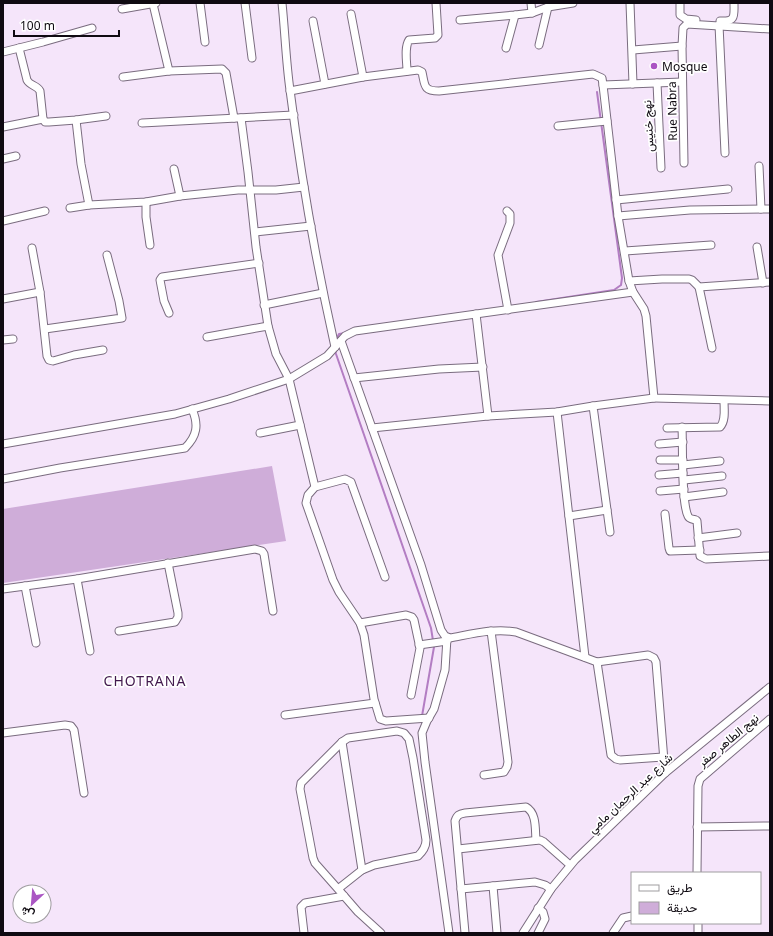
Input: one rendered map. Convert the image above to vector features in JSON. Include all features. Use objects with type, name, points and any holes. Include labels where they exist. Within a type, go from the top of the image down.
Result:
[{"type":"street","points":[[122,9],[154,3],[169,71]]},
{"type":"street","points":[[200,3],[205,42]]},
{"type":"street","points":[[245,3],[252,58]]},
{"type":"street","points":[[282,3],[290,91],[304,187],[323,293],[335,347]]},
{"type":"street","points":[[407,71],[407,42],[409,40],[435,38],[438,35],[436,3]]},
{"type":"street","points":[[531,3],[532,12]]},
{"type":"street","points":[[460,20],[515,15],[573,3]]},
{"type":"street","points":[[630,3],[633,50],[633,84]]},
{"type":"street","points":[[680,3],[680,15],[686,19],[728,22],[732,20],[734,16],[734,3]]},
{"type":"street","points":[[539,45],[548,7]]},
{"type":"street","points":[[351,14],[363,77]]},
{"type":"street","points":[[506,48],[515,15]]},
{"type":"street","points":[[313,21],[325,84]]},
{"type":"street","name":"Rue Nabra","points":[[684,163],[682,31],[685,25],[719,25],[770,29]]},
{"type":"street","points":[[719,25],[725,153]]},
{"type":"street","points":[[3,52],[92,28]]},
{"type":"street","points":[[633,50],[682,46]]},
{"type":"street","points":[[19,48],[28,83],[38,88],[40,92],[43,119]]},
{"type":"street","points":[[123,77],[169,71],[225,70],[237,118],[250,190],[264,305],[268,326],[276,354],[289,379],[315,487]]},
{"type":"street","points":[[290,91],[363,77],[418,70],[422,72],[424,85],[426,89],[430,91],[475,88],[593,74],[602,78],[618,216],[629,281],[633,292],[641,303],[646,316],[654,398]]},
{"type":"street","points":[[603,85],[682,82]]},
{"type":"street","name":"نهج خنيس","points":[[657,83],[661,168]]},
{"type":"street","points":[[142,123],[294,115]]},
{"type":"street","points":[[3,127],[43,119],[46,122],[106,116]]},
{"type":"street","points":[[76,120],[81,164],[89,205]]},
{"type":"street","points":[[558,126],[607,121]]},
{"type":"street","points":[[3,159],[16,156]]},
{"type":"street","points":[[759,166],[760,209]]},
{"type":"street","points":[[174,169],[180,196]]},
{"type":"street","points":[[70,208],[89,205],[146,202],[180,196],[225,191],[276,190],[304,187]]},
{"type":"street","points":[[616,200],[728,189]]},
{"type":"street","points":[[146,202],[146,217],[150,245]]},
{"type":"street","points":[[618,216],[690,210],[770,209]]},
{"type":"street","points":[[3,221],[45,211]]},
{"type":"street","points":[[507,211],[510,214],[510,223],[498,255],[508,310]]},
{"type":"street","points":[[255,232],[311,226]]},
{"type":"street","points":[[625,251],[711,245]]},
{"type":"street","points":[[699,287],[766,283],[757,247]]},
{"type":"street","points":[[32,248],[40,292],[47,356],[49,360],[53,361],[74,355],[103,350]]},
{"type":"street","points":[[44,329],[122,318],[107,255]]},
{"type":"street","points":[[169,313],[164,301],[160,280],[162,277],[259,263]]},
{"type":"street","points":[[629,281],[662,279],[692,280],[699,287],[712,348]]},
{"type":"street","points":[[3,299],[40,292]]},
{"type":"street","points":[[3,444],[115,425],[192,409],[229,399],[289,379],[327,356],[348,333],[355,331],[633,292]]},
{"type":"street","points":[[264,305],[323,293]]},
{"type":"street","points":[[476,314],[483,368],[485,401],[488,416]]},
{"type":"street","points":[[207,337],[268,326]]},
{"type":"street","points":[[3,340],[13,339]]},
{"type":"street","points":[[341,340],[421,565],[441,630],[446,639],[445,670],[434,710],[422,733],[449,933]]},
{"type":"street","points":[[354,378],[439,369],[483,368]]},
{"type":"street","points":[[372,428],[488,416],[557,412],[654,398],[770,401]]},
{"type":"street","points":[[667,428],[720,427],[724,419],[724,401]]},
{"type":"street","points":[[593,406],[610,532]]},
{"type":"street","points":[[3,479],[60,468],[185,448],[194,437],[196,426],[196,418],[192,409]]},
{"type":"street","points":[[557,412],[585,657]]},
{"type":"street","points":[[260,434],[300,424]]},
{"type":"street","points":[[682,427],[684,497],[688,516],[697,522],[700,556],[706,559],[770,556]]},
{"type":"street","points":[[658,444],[683,442]]},
{"type":"street","points":[[660,460],[683,462],[720,461]]},
{"type":"street","points":[[659,475],[684,477],[722,476]]},
{"type":"street","points":[[385,577],[350,482],[345,479],[315,487],[308,495],[306,502],[339,592],[360,623],[364,634],[375,703],[380,719],[386,721],[429,718]]},
{"type":"street","points":[[660,491],[684,489]]},
{"type":"street","points":[[684,497],[723,492]]},
{"type":"street","points":[[569,516],[607,510]]},
{"type":"street","points":[[666,514],[668,548],[670,551],[700,550]]},
{"type":"street","points":[[698,538],[737,533]]},
{"type":"street","points":[[3,589],[77,579],[255,549],[260,550],[264,554],[273,611]]},
{"type":"street","points":[[118,631],[175,622],[177,620],[178,613],[168,563]]},
{"type":"street","points":[[77,579],[90,651]]},
{"type":"street","points":[[26,586],[36,643]]},
{"type":"street","points":[[360,623],[409,615],[412,617],[414,620],[419,645],[419,655],[412,694]]},
{"type":"street","points":[[419,645],[491,631],[506,630],[516,632],[597,662],[648,655],[654,658],[656,662],[665,773]]},
{"type":"street","points":[[484,775],[504,772],[508,762],[491,631]]},
{"type":"street","points":[[597,662],[611,755],[616,760],[663,757]]},
{"type":"street","name":"شارع عبد الرحمان مامي","points":[[523,933],[551,889],[570,865],[665,773],[770,687]]},
{"type":"street","points":[[285,715],[375,703]]},
{"type":"street","name":"نهج الطاهر صفر","points":[[697,872],[698,786],[700,779],[770,719]]},
{"type":"street","points":[[3,733],[65,725],[71,726],[74,730],[84,793]]},
{"type":"street","points":[[338,889],[362,870],[374,865],[418,856],[425,846],[426,840],[414,762],[409,739],[404,733],[397,731],[348,738],[305,778],[301,783],[300,789],[315,863],[358,912],[381,933]]},
{"type":"street","points":[[342,742],[362,870]]},
{"type":"street","points":[[465,933],[455,821],[456,817],[459,814],[465,813],[526,807],[531,810],[533,814],[536,840]]},
{"type":"street","points":[[697,827],[770,826]]},
{"type":"street","points":[[458,849],[536,840],[544,842],[570,865]]},
{"type":"street","points":[[461,889],[535,882],[545,885],[551,889]]},
{"type":"street","points":[[493,886],[497,933]]},
{"type":"street","points":[[304,933],[301,908],[303,904],[344,896]]},
{"type":"street","points":[[538,908],[543,912],[545,919],[538,933]]},
{"type":"street","points":[[613,933],[620,921],[628,916],[631,916]]},
{"type":"green space","points":[[272,466],[286,541],[3,583],[3,509]]},
{"type":"waterway","points":[[536,302],[614,290],[621,285],[622,278],[597,92]]},
{"type":"waterway","points":[[336,340],[339,334],[346,333]]},
{"type":"waterway","points":[[335,350],[431,628],[434,647],[422,716]]},
{"type":"place","name":"Mosque","points":[[654,66]]},
{"type":"district","name":"CHOTRANA","points":[[145,680]]}]
